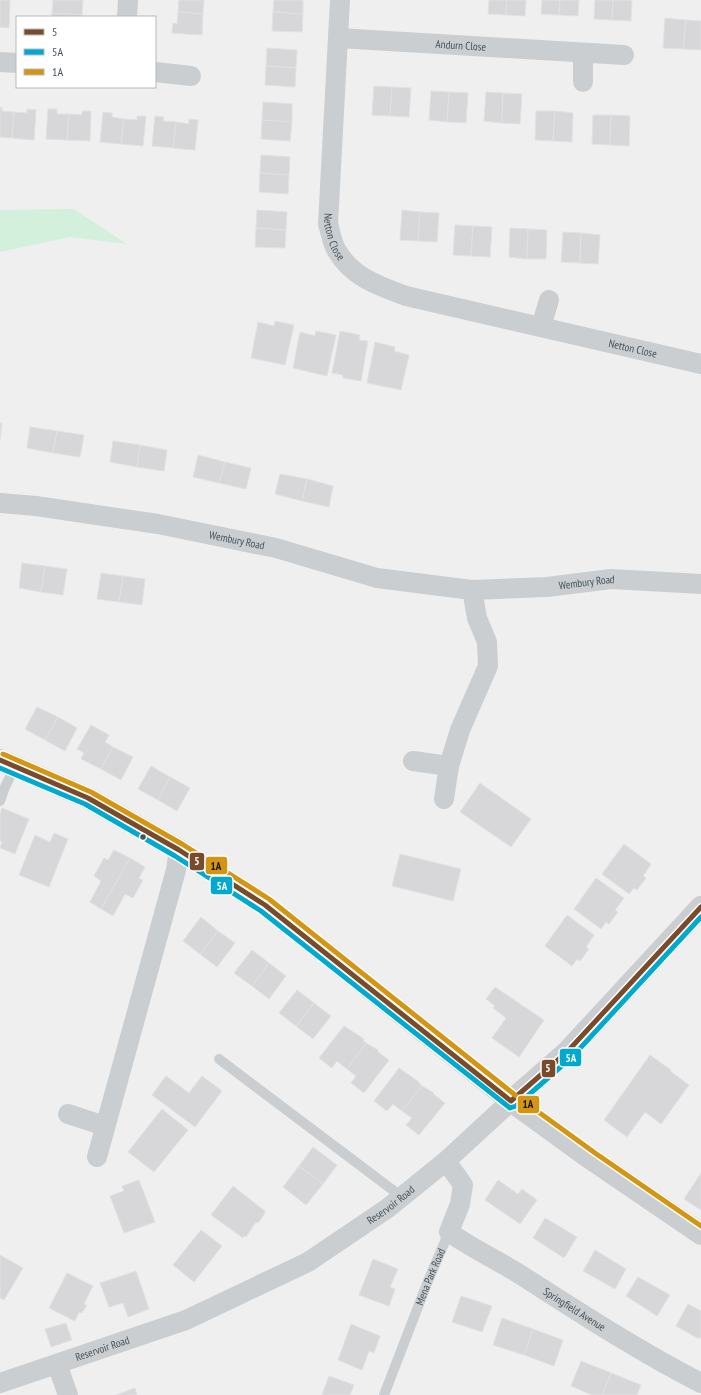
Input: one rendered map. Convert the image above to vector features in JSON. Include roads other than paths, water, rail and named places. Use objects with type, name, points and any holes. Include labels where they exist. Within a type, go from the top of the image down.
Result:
[{"type":"street","points":[[127,16],[128,0]]},
{"type":"street","name":"Netton Close","points":[[340,0],[328,224],[336,251],[351,270],[375,285],[406,296],[701,364]]},
{"type":"street","name":"Andurn Close","points":[[338,38],[624,55]]},
{"type":"street","points":[[583,53],[583,82]]},
{"type":"street","points":[[0,62],[16,63]]},
{"type":"street","points":[[156,72],[191,76]]},
{"type":"street","points":[[541,327],[549,300]]},
{"type":"street","name":"Wembury Road","points":[[0,503],[36,506],[158,524],[276,548],[377,578],[472,590],[547,587],[611,579],[701,584]]},
{"type":"street","points":[[444,800],[449,766],[460,730],[488,666],[488,642],[477,618],[472,590]]},
{"type":"street","points":[[413,761],[449,766]]},
{"type":"street","points":[[8,764],[88,798],[179,850],[265,905],[511,1101],[590,1159],[701,1234]]},
{"type":"street","points":[[97,1157],[176,870],[179,850]]},
{"type":"street","name":"Reservoir Road","points":[[0,1383],[186,1320],[308,1262],[388,1208],[446,1162],[511,1101],[567,1052],[701,906]]},
{"type":"street","points":[[68,1114],[105,1126]]},
{"type":"street","name":"Mena Park Road","points":[[446,1162],[463,1185],[460,1204],[449,1232]]},
{"type":"street","name":"Springfield Avenue","points":[[449,1232],[512,1269],[664,1365],[701,1383]]},
{"type":"street","points":[[57,1364],[68,1395]]},
{"type":"lane","points":[[0,801],[5,787],[8,764]]},
{"type":"lane","points":[[219,1059],[402,1197]]},
{"type":"lane","name":"Mena Park Road","points":[[384,1395],[449,1232]]}]
